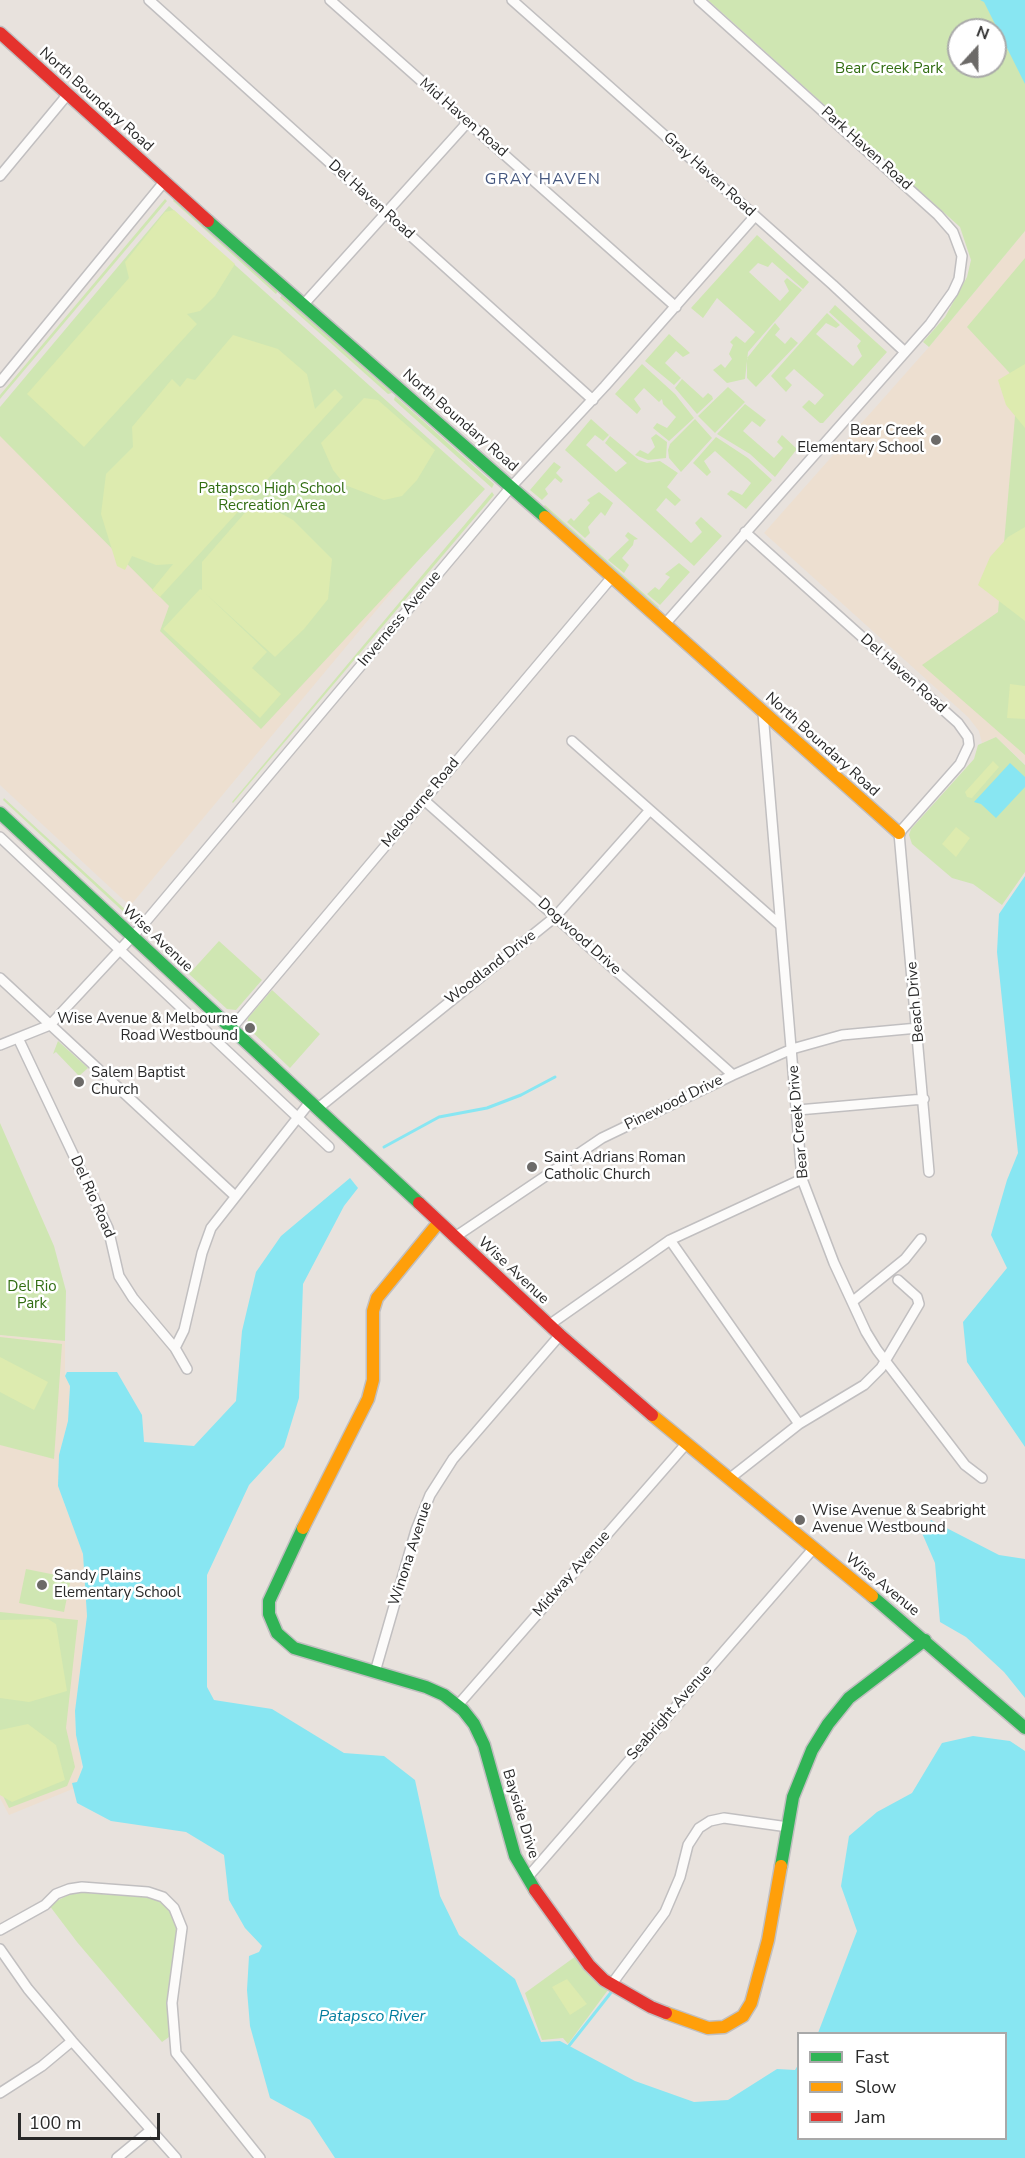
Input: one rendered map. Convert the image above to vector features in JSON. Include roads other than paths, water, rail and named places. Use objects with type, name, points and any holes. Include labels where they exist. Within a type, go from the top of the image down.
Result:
[{"type":"street","name":"Del Haven Road","points":[[149,0],[593,400]]},
{"type":"street","name":"Mid Haven Road","points":[[330,0],[676,307]]},
{"type":"street","name":"Gray Haven Road","points":[[512,0],[905,352]]},
{"type":"street","name":"Park Haven Road","points":[[699,0],[899,178],[953,232],[962,256],[959,279],[954,292],[905,352]]},
{"type":"street","name":"North Boundary Road","points":[[0,33],[164,182],[511,487],[898,833]]},
{"type":"street","points":[[0,176],[68,94]]},
{"type":"street","points":[[304,304],[467,123]]},
{"type":"street","points":[[0,382],[164,182]]},
{"type":"street","name":"Inverness Avenue","points":[[50,1025],[133,937],[511,487],[593,400],[755,216]]},
{"type":"street","points":[[665,624],[905,352]]},
{"type":"street","name":"Del Haven Road","points":[[745,532],[965,731],[969,746],[960,764],[898,833]]},
{"type":"street","name":"Melbourne Road","points":[[231,1029],[612,577]]},
{"type":"street","name":"Bear Creek Drive","points":[[763,713],[802,1179],[866,1332],[966,1465],[982,1478]]},
{"type":"street","points":[[572,741],[780,925]]},
{"type":"street","name":"Dogwood Drive","points":[[424,800],[733,1075]]},
{"type":"street","name":"Woodland Drive","points":[[176,1348],[184,1330],[204,1243],[214,1222],[297,1117],[555,917],[650,810]]},
{"type":"street","name":"Wise Avenue","points":[[0,813],[560,1335],[686,1444],[926,1640],[1025,1728]]},
{"type":"street","name":"Beach Drive","points":[[898,833],[918,1028],[929,1172]]},
{"type":"street","points":[[0,837],[329,1147]]},
{"type":"street","points":[[0,978],[234,1196]]},
{"type":"street","points":[[0,1045],[50,1025]]},
{"type":"street","name":"Pinewood Drive","points":[[454,1237],[602,1138],[733,1075],[792,1049],[842,1035],[918,1028]]},
{"type":"street","name":"Del Rio Road","points":[[18,1038],[108,1228],[119,1276],[133,1298],[176,1348],[187,1369]]},
{"type":"street","points":[[798,1110],[924,1099]]},
{"type":"street","points":[[549,1324],[670,1240],[802,1179]]},
{"type":"street","name":"Bayside Drive","points":[[439,1222],[377,1298],[372,1319],[373,1380],[368,1400],[278,1578],[269,1601],[269,1614],[273,1627],[288,1644],[301,1651],[437,1691],[458,1705],[480,1735],[515,1856],[527,1878],[589,1965],[610,1985],[651,2007],[708,2028],[724,2028],[743,2016],[751,2003],[768,1940],[788,1827],[802,1771],[828,1724],[849,1698],[926,1640]]},
{"type":"street","points":[[852,1302],[905,1259],[921,1239]]},
{"type":"street","points":[[670,1240],[799,1424]]},
{"type":"street","points":[[729,1479],[799,1424],[854,1392],[886,1361],[919,1305],[917,1297],[898,1280]]},
{"type":"street","name":"Winona Avenue","points":[[375,1672],[420,1518],[436,1484],[453,1459],[560,1335]]},
{"type":"street","name":"Midway Avenue","points":[[458,1705],[686,1444]]},
{"type":"street","name":"Seabright Avenue","points":[[527,1878],[813,1549]]},
{"type":"street","points":[[610,1985],[664,1912],[680,1877],[688,1845],[699,1828],[710,1821],[724,1818],[788,1827]]},
{"type":"street","points":[[0,1930],[45,1905],[56,1894],[69,1889],[82,1887],[148,1892],[163,1897],[174,1908],[182,1928],[172,2003],[176,2053],[260,2158]]},
{"type":"street","points":[[1,1953],[72,2041],[177,2158]]},
{"type":"street","points":[[0,2093],[42,2066],[72,2041]]},
{"type":"street","points":[[117,2158],[151,2130]]},
{"type":"water","points":[[980,0],[1025,0],[1025,84],[1007,48],[1007,18],[992,18],[984,2]]},
{"type":"water","points":[[1010,763],[1025,777],[1025,787],[996,818],[981,804],[974,802]]},
{"type":"water","points":[[1025,876],[1025,1447],[967,1362],[963,1322],[1007,1268],[991,1235],[1007,1180],[1018,1153],[997,952],[999,914]]},
{"type":"water","name":"Patapsco River","points":[[350,1178],[358,1188],[344,1206],[303,1284],[299,1398],[284,1447],[249,1485],[207,1575],[207,1687],[214,1700],[272,1709],[344,1753],[384,1756],[415,1780],[440,1896],[459,1935],[515,1979],[541,2042],[560,2041],[635,2081],[694,2102],[728,2100],[777,2069],[795,2070],[797,2067],[797,2140],[1007,2140],[1007,2032],[818,2032],[857,1931],[841,1886],[849,1836],[877,1812],[912,1793],[942,1743],[973,1736],[1010,1741],[1025,1751],[1025,2158],[335,2158],[310,2120],[270,2098],[250,2026],[247,1990],[249,1956],[259,1952],[262,1946],[245,1928],[229,1900],[224,1855],[186,1832],[111,1821],[77,1803],[72,1783],[77,1782],[83,1767],[76,1735],[75,1711],[87,1616],[83,1554],[58,1486],[59,1455],[68,1421],[70,1386],[65,1376],[67,1372],[117,1372],[142,1415],[144,1442],[194,1446],[236,1401],[242,1331],[256,1272],[281,1236]]},
{"type":"water","points":[[931,1520],[999,1555],[1025,1559],[1025,1698],[1004,1672],[966,1637],[940,1622],[935,1563],[922,1533]]},
{"type":"waterway","points":[[384,1147],[439,1117],[487,1108],[521,1095],[555,1077]]},
{"type":"waterway","points":[[568,2047],[613,1990]]},
{"type":"place","name":"Bear Creek Elementary School","points":[[936,440]]},
{"type":"place","name":"Wise Avenue & Melbourne Road Westbound","points":[[250,1028]]},
{"type":"place","name":"Salem Baptist Church","points":[[79,1082]]},
{"type":"place","name":"Saint Adrians Roman Catholic Church","points":[[532,1167]]},
{"type":"place","name":"Wise Avenue & Seabright Avenue Westbound","points":[[800,1520]]},
{"type":"place","name":"Sandy Plains Elementary School","points":[[42,1585]]},
{"type":"district","name":"GRAY HAVEN","points":[[543,180]]},
{"type":"park label","name":"Bear Creek Park","points":[[889,69]]},
{"type":"park label","name":"Patapsco High School Recreation Area","points":[[272,498]]},
{"type":"park label","name":"Del Rio Park","points":[[32,1296]]}]
